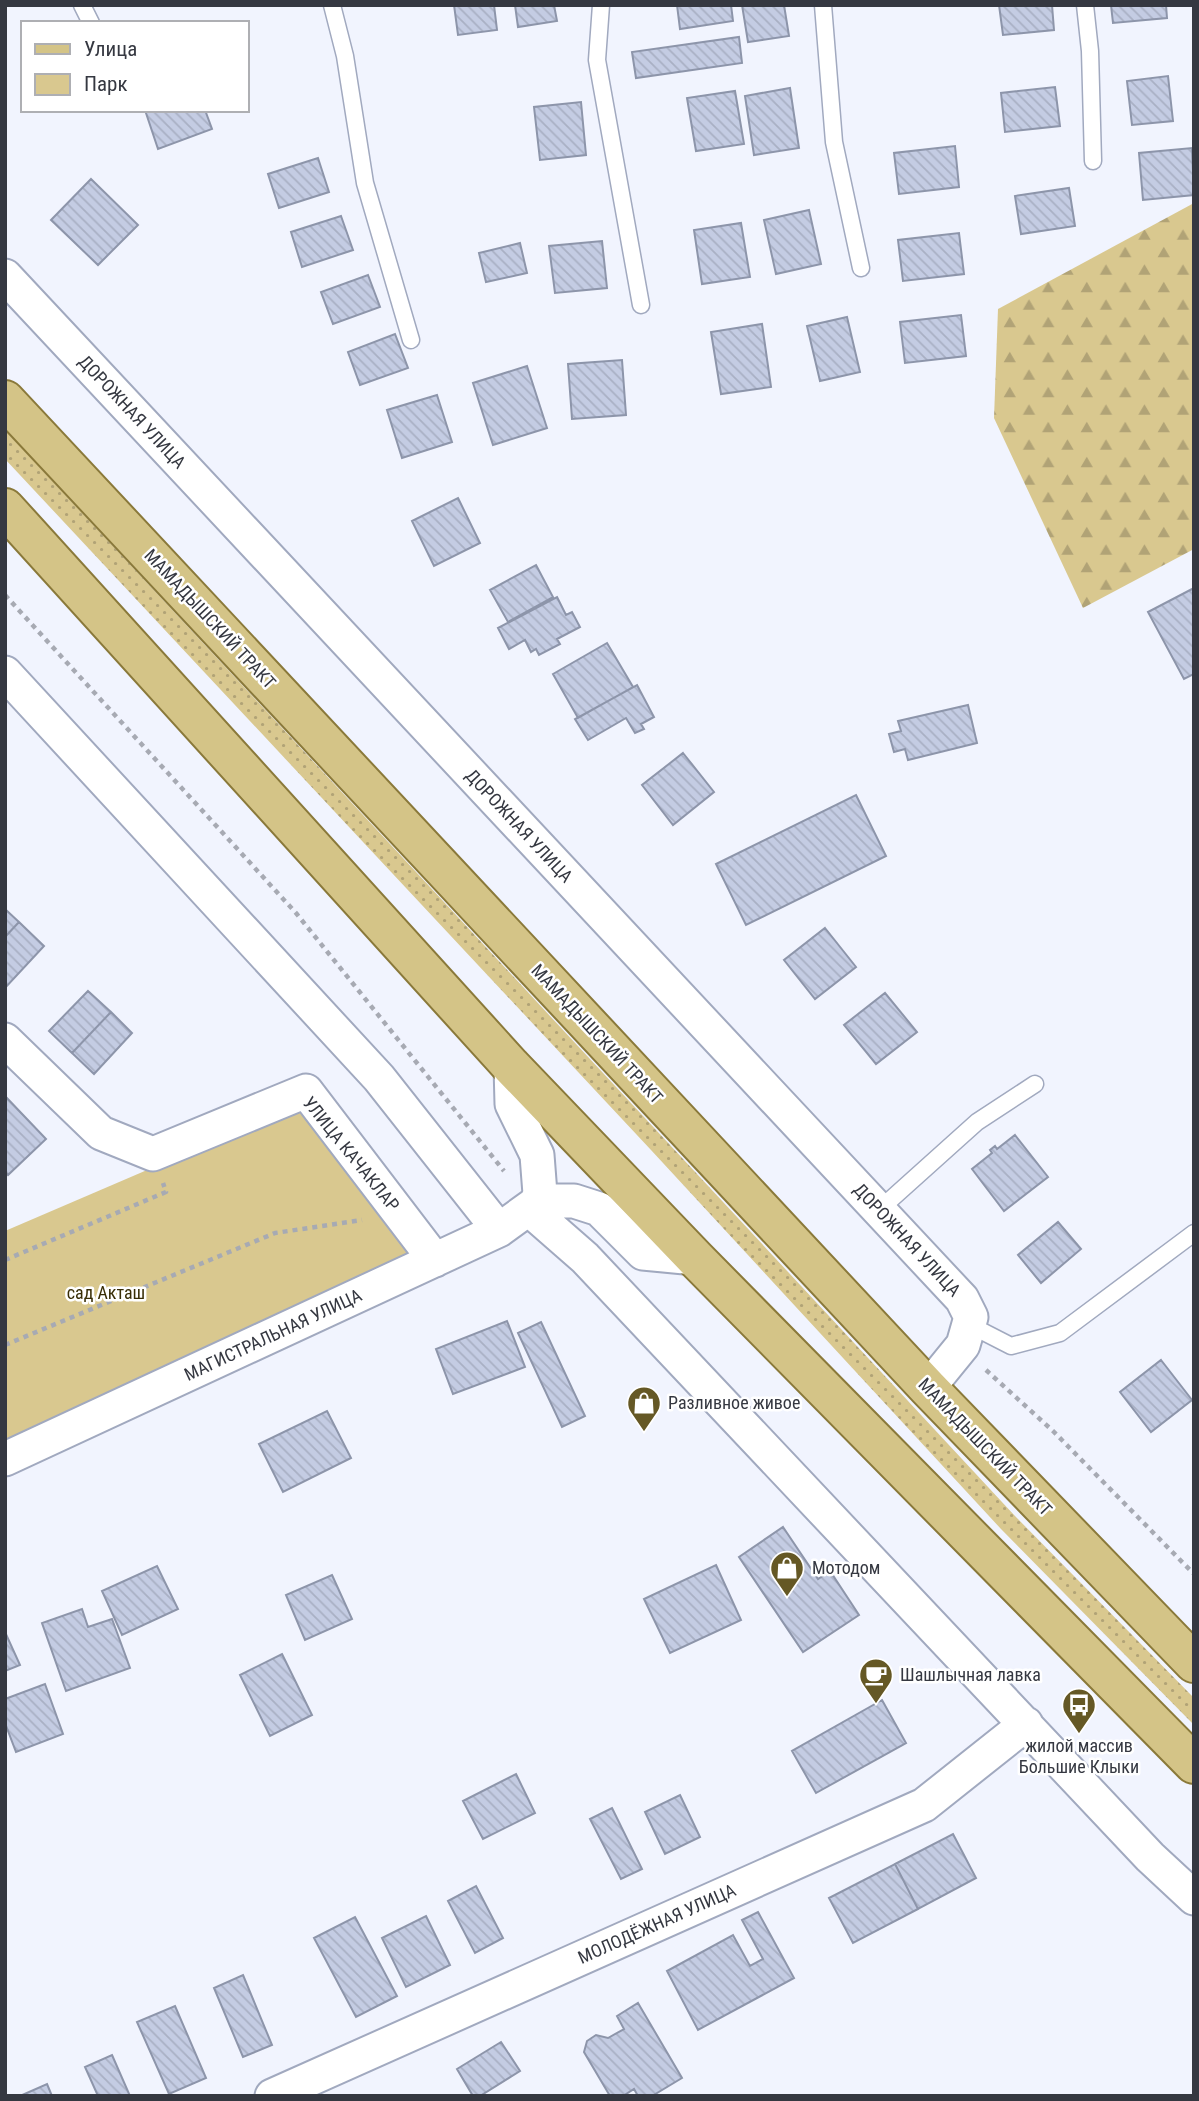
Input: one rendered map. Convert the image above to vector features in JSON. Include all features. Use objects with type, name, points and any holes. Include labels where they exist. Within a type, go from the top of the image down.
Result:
[{"type":"main road","name":"МАМАДЫШСКИЙ ТРАКТ","points":[[5,400],[928,1388],[1194,1663]]},
{"type":"main road","points":[[5,508],[511,1066],[695,1258],[1194,1764]]},
{"type":"street","name":"ДОРОЖНАЯ УЛИЦА","points":[[5,276],[962,1299],[971,1317],[968,1324]]},
{"type":"street","points":[[5,673],[379,1078],[499,1230]]},
{"type":"street","points":[[5,1040],[102,1133],[153,1154]]},
{"type":"street","points":[[511,1066],[512,1104],[537,1155],[540,1194],[532,1206]]},
{"type":"street","name":"УЛИЦА КАЧАКЛАР","points":[[153,1154],[306,1091],[435,1260]]},
{"type":"street","points":[[532,1206],[545,1199],[574,1201],[599,1209],[643,1253],[695,1258]]},
{"type":"street","points":[[532,1206],[585,1258],[1150,1857],[1194,1898]]},
{"type":"street","name":"МАГИСТРАЛЬНАЯ УЛИЦА","points":[[5,1459],[499,1230],[532,1206]]},
{"type":"street","points":[[928,1388],[963,1345],[968,1324]]},
{"type":"street","name":"МОЛОДЁЖНАЯ УЛИЦА","points":[[272,2096],[924,1805],[1026,1724]]},
{"type":"lane","points":[[82,5],[89,21]]},
{"type":"lane","points":[[332,5],[345,56],[365,183],[411,340]]},
{"type":"lane","points":[[601,5],[597,60],[640,305]]},
{"type":"lane","points":[[823,5],[834,142],[861,268]]},
{"type":"lane","points":[[1085,5],[1090,51],[1093,161]]},
{"type":"lane","points":[[879,1210],[977,1122],[1035,1084]]},
{"type":"lane","points":[[968,1324],[1011,1346],[1060,1333],[1194,1233]]},
{"type":"path","points":[[5,595],[296,913],[512,1180]]},
{"type":"path","points":[[5,1260],[166,1192],[153,1154]]},
{"type":"path","points":[[463,1185],[499,1164]]},
{"type":"path","points":[[5,1345],[275,1233],[400,1215]]},
{"type":"path","points":[[986,1370],[1053,1431],[1194,1574]]},
{"type":"green space","points":[[1194,203],[1194,549],[1083,608],[994,418],[998,309]]},
{"type":"green space","points":[[5,430],[1015,1516],[1194,1698],[1194,1725],[1001,1529],[5,459]]},
{"type":"green space","name":"сад Акташ","points":[[301,1104],[417,1258],[5,1445],[5,1231]]},
{"type":"building","points":[[454,5],[494,5],[497,30],[458,35]]},
{"type":"building","points":[[515,5],[554,5],[557,21],[518,27]]},
{"type":"building","points":[[677,5],[731,5],[733,21],[680,29]]},
{"type":"building","points":[[742,5],[784,5],[789,36],[748,42]]},
{"type":"building","points":[[999,5],[1052,5],[1054,30],[1003,35]]},
{"type":"building","points":[[1111,5],[1166,5],[1167,18],[1113,23]]},
{"type":"building","points":[[739,37],[742,63],[636,78],[632,52]]},
{"type":"building","points":[[1168,76],[1173,121],[1132,125],[1127,81]]},
{"type":"building","points":[[1055,87],[1060,126],[1005,132],[1001,93]]},
{"type":"building","points":[[790,88],[799,148],[754,155],[745,96]]},
{"type":"building","points":[[735,91],[744,144],[696,151],[687,98]]},
{"type":"building","points":[[581,102],[586,155],[540,160],[534,107]]},
{"type":"building","points":[[146,112],[206,112],[212,129],[158,149]]},
{"type":"building","points":[[955,146],[959,187],[899,194],[894,153]]},
{"type":"building","points":[[1192,148],[1194,195],[1143,200],[1139,153]]},
{"type":"building","points":[[318,158],[329,192],[279,208],[268,174]]},
{"type":"building","points":[[91,179],[138,225],[98,265],[51,220]]},
{"type":"building","points":[[1069,188],[1075,226],[1021,234],[1015,196]]},
{"type":"building","points":[[809,210],[821,264],[776,274],[764,220]]},
{"type":"building","points":[[341,216],[353,250],[302,267],[291,232]]},
{"type":"building","points":[[741,223],[750,277],[702,284],[694,230]]},
{"type":"building","points":[[959,233],[964,274],[903,281],[898,240]]},
{"type":"building","points":[[602,241],[607,288],[555,293],[549,246]]},
{"type":"building","points":[[520,243],[527,273],[486,282],[479,253]]},
{"type":"building","points":[[368,275],[380,307],[333,324],[321,292]]},
{"type":"building","points":[[961,315],[966,356],[905,363],[900,322]]},
{"type":"building","points":[[847,317],[860,372],[820,381],[807,326]]},
{"type":"building","points":[[762,324],[771,387],[721,394],[711,332]]},
{"type":"building","points":[[395,334],[408,368],[360,385],[348,352]]},
{"type":"building","points":[[622,360],[626,415],[572,419],[568,364]]},
{"type":"building","points":[[527,366],[547,428],[493,445],[473,383]]},
{"type":"building","points":[[437,395],[452,442],[402,458],[387,410]]},
{"type":"building","points":[[458,498],[480,543],[434,566],[412,521]]},
{"type":"building","points":[[536,565],[553,597],[508,622],[490,590]]},
{"type":"building","points":[[1194,588],[1194,674],[1184,679],[1148,612]]},
{"type":"building","points":[[557,597],[566,615],[572,612],[580,627],[557,639],[560,644],[539,655],[536,649],[531,652],[525,640],[509,649],[498,628]]},
{"type":"building","points":[[607,643],[633,687],[578,718],[553,674]]},
{"type":"building","points":[[637,685],[654,717],[641,724],[644,729],[635,733],[626,718],[588,740],[575,719]]},
{"type":"building","points":[[968,705],[977,743],[908,760],[905,749],[894,752],[889,734],[901,731],[898,721]]},
{"type":"building","points":[[683,753],[714,792],[673,825],[642,785]]},
{"type":"building","points":[[856,795],[886,856],[746,925],[716,864]]},
{"type":"building","points":[[5,909],[19,922],[5,937]]},
{"type":"building","points":[[19,922],[44,946],[5,988],[5,937]]},
{"type":"building","points":[[825,928],[856,967],[815,999],[784,960]]},
{"type":"building","points":[[88,991],[111,1012],[72,1053],[49,1031]]},
{"type":"building","points":[[885,993],[917,1032],[876,1064],[844,1025]]},
{"type":"building","points":[[111,1012],[132,1033],[94,1074],[72,1053]]},
{"type":"building","points":[[5,1096],[46,1139],[8,1175],[5,1172]]},
{"type":"building","points":[[1015,1135],[1048,1177],[1004,1211],[972,1169],[992,1153],[990,1150],[995,1146],[997,1149]]},
{"type":"building","points":[[1058,1222],[1081,1249],[1041,1283],[1018,1255]]},
{"type":"building","points":[[507,1321],[525,1367],[453,1394],[436,1349]]},
{"type":"building","points":[[541,1322],[585,1416],[562,1427],[518,1333]]},
{"type":"building","points":[[1161,1360],[1192,1400],[1151,1432],[1120,1392]]},
{"type":"building","points":[[327,1411],[351,1458],[283,1492],[259,1444]]},
{"type":"building","points":[[783,1527],[818,1579],[830,1571],[859,1615],[803,1652],[739,1557]]},
{"type":"building","points":[[716,1565],[741,1620],[670,1653],[644,1599]]},
{"type":"building","points":[[157,1566],[178,1609],[122,1635],[102,1591]]},
{"type":"building","points":[[332,1575],[352,1619],[305,1640],[286,1595]]},
{"type":"building","points":[[82,1609],[88,1627],[112,1619],[130,1668],[66,1691],[42,1623]]},
{"type":"building","points":[[5,1632],[20,1665],[5,1671]]},
{"type":"building","points":[[282,1654],[312,1715],[270,1736],[240,1675]]},
{"type":"building","points":[[45,1684],[63,1734],[16,1752],[5,1723],[5,1699]]},
{"type":"building","points":[[882,1700],[906,1743],[816,1793],[792,1751]]},
{"type":"building","points":[[516,1774],[535,1813],[483,1839],[463,1801]]},
{"type":"building","points":[[680,1795],[700,1837],[665,1854],[645,1812]]},
{"type":"building","points":[[612,1808],[642,1869],[621,1879],[590,1819]]},
{"type":"building","points":[[953,1834],[976,1878],[918,1909],[895,1864]]},
{"type":"building","points":[[895,1864],[918,1909],[853,1943],[829,1898]]},
{"type":"building","points":[[476,1886],[503,1938],[475,1953],[448,1901]]},
{"type":"building","points":[[758,1912],[794,1978],[698,2030],[667,1971],[733,1935],[750,1966],[763,1959],[742,1920]]},
{"type":"building","points":[[426,1916],[450,1965],[406,1987],[382,1938]]},
{"type":"building","points":[[355,1917],[397,1996],[356,2017],[314,1938]]},
{"type":"building","points":[[243,1975],[272,2045],[243,2057],[214,1988]]},
{"type":"building","points":[[638,2003],[682,2078],[652,2096],[638,2096],[634,2089],[623,2096],[610,2096],[584,2052],[587,2041],[596,2035],[608,2038],[624,2029],[617,2016]]},
{"type":"building","points":[[175,2006],[206,2078],[169,2094],[137,2022]]},
{"type":"building","points":[[501,2042],[520,2071],[480,2096],[473,2096],[457,2069]]},
{"type":"building","points":[[112,2055],[130,2096],[98,2096],[85,2067]]},
{"type":"building","points":[[47,2084],[52,2096],[20,2096]]},
{"type":"place","name":"Разливное живое","points":[[644,1433]]},
{"type":"place","name":"Мотодом","points":[[787,1598]]},
{"type":"place","name":"Шашлычная лавка","points":[[876,1705]]},
{"type":"place","name":"жилой массив Большие Клыки","points":[[1079,1735]]}]
